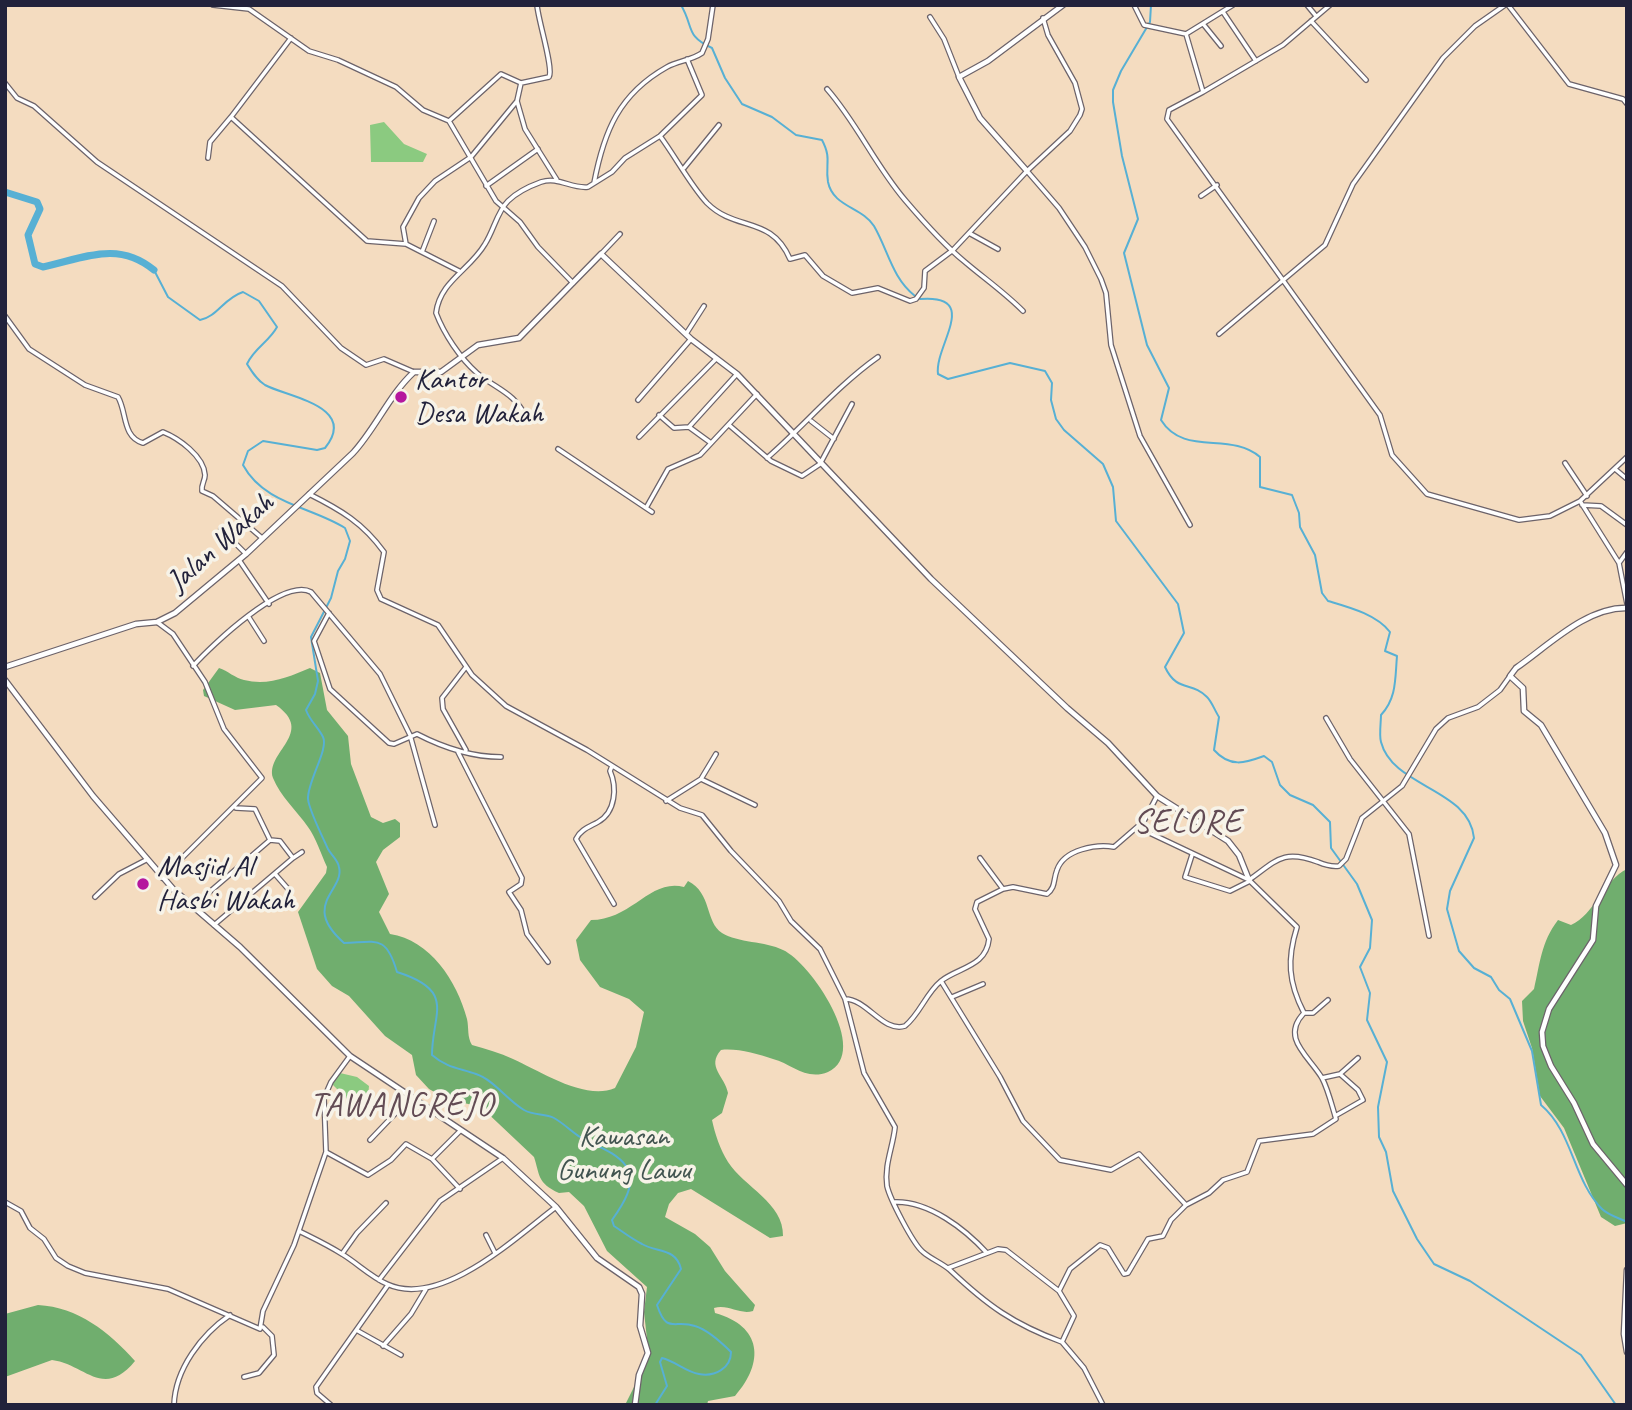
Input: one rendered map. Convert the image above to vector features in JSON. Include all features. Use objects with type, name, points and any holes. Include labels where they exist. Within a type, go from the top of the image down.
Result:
[{"type":"street","points":[[213,5],[249,9],[313,54],[338,60],[396,87],[423,110],[449,121],[486,186],[573,283]]},
{"type":"street","points":[[449,121],[500,74],[522,83],[544,80],[552,72],[545,54],[537,5]]},
{"type":"street","points":[[594,183],[604,144],[620,106],[649,79],[698,56],[705,48],[713,5]]},
{"type":"street","points":[[959,77],[988,61],[1063,5]]},
{"type":"street","points":[[1134,5],[1144,25],[1186,34],[1233,5]]},
{"type":"street","points":[[1307,5],[1316,16]]},
{"type":"street","points":[[1330,5],[1283,45],[1174,107],[1166,116],[1380,415],[1392,455],[1401,462],[1421,491],[1442,500],[1475,506],[1519,520],[1550,516],[1581,503],[1627,457]]},
{"type":"street","points":[[1219,334],[1325,245],[1359,174],[1443,58],[1475,26],[1507,5],[1569,84],[1625,97],[1627,104]]},
{"type":"street","points":[[1223,12],[1256,61]]},
{"type":"street","points":[[930,17],[944,38],[959,77],[980,118],[1059,208],[1085,247],[1106,293],[1111,345],[1140,436],[1190,525]]},
{"type":"street","points":[[660,136],[710,205],[743,223],[773,233],[791,260],[805,255],[823,276],[852,293],[878,288],[911,300],[918,298],[925,271],[953,250],[1027,171],[1069,131],[1082,109],[1075,83],[1043,18]]},
{"type":"street","points":[[1311,21],[1366,80]]},
{"type":"street","points":[[1205,24],[1220,46]]},
{"type":"street","points":[[1186,34],[1203,92]]},
{"type":"street","points":[[208,158],[210,142],[292,38]]},
{"type":"street","points":[[526,417],[513,396],[480,376],[462,356],[436,313],[439,298],[459,271],[485,245],[503,207],[530,186],[557,180],[580,188],[594,183],[612,172],[625,158],[660,136],[702,95],[687,59]]},
{"type":"street","points":[[5,83],[17,98],[34,106],[107,170],[282,286],[341,348],[366,365],[384,359],[414,372],[441,372],[478,345],[519,338],[620,234]]},
{"type":"street","points":[[406,244],[403,227],[419,198],[435,181],[471,157],[517,101],[522,83]]},
{"type":"street","points":[[827,89],[849,116],[877,165],[964,262],[998,286],[1023,311]]},
{"type":"street","points":[[517,101],[525,129],[557,180]]},
{"type":"street","points":[[232,117],[367,241],[406,244],[459,271]]},
{"type":"street","points":[[684,168],[719,124]]},
{"type":"street","points":[[486,186],[538,149]]},
{"type":"street","points":[[1201,196],[1217,185]]},
{"type":"street","points":[[422,252],[434,221]]},
{"type":"street","points":[[969,233],[998,249]]},
{"type":"street","points":[[601,254],[691,339],[737,374],[931,579],[1067,708],[1108,743],[1157,796],[1227,841],[1239,855],[1250,881]]},
{"type":"street","points":[[686,334],[704,306]]},
{"type":"street","points":[[5,316],[15,324],[29,349],[85,385],[118,397],[129,433],[135,440],[143,443],[163,432],[183,443],[196,457],[205,475],[202,491],[214,496],[262,539]]},
{"type":"street","points":[[638,400],[691,339]]},
{"type":"street","points":[[767,458],[810,421],[850,377],[878,357]]},
{"type":"street","points":[[639,438],[716,359]]},
{"type":"street","name":"Jalan Wakah","points":[[5,667],[136,624],[157,622],[175,613],[246,554],[370,435],[398,388],[414,372]]},
{"type":"street","points":[[659,415],[674,428],[689,426],[737,374]]},
{"type":"street","points":[[646,508],[668,469],[679,461],[695,458],[757,394]]},
{"type":"street","points":[[729,425],[767,458],[798,476],[807,474],[820,464],[852,404]]},
{"type":"street","points":[[810,421],[834,439]]},
{"type":"street","points":[[689,426],[711,443]]},
{"type":"street","points":[[558,450],[652,512]]},
{"type":"street","points":[[1565,463],[1587,496]]},
{"type":"street","points":[[1615,469],[1627,479]]},
{"type":"street","points":[[309,494],[346,512],[367,529],[384,552],[378,595],[392,605],[438,625],[466,667],[506,706],[612,766],[666,801],[702,815],[731,851],[779,901],[791,921],[814,941],[845,999],[864,1073],[895,1127],[886,1175],[895,1202],[917,1246],[948,1268],[987,1305],[998,1308],[1023,1328],[1062,1342],[1084,1367],[1102,1405]]},
{"type":"street","points":[[1581,503],[1601,506],[1627,525]]},
{"type":"street","points":[[1192,855],[1185,877],[1230,891],[1250,881],[1287,855],[1339,866],[1344,862],[1362,818],[1407,779],[1442,723],[1448,718],[1478,707],[1500,690],[1516,668],[1592,615],[1627,606],[1619,563],[1581,503]]},
{"type":"street","points":[[221,529],[246,554]]},
{"type":"street","points":[[1619,563],[1627,552]]},
{"type":"street","points":[[239,560],[269,604]]},
{"type":"street","points":[[193,666],[248,616],[285,594],[303,589],[311,592],[380,674],[410,735],[435,825]]},
{"type":"street","points":[[328,611],[314,641],[330,689],[389,743],[397,743],[417,734],[458,752],[466,750],[483,756],[501,757]]},
{"type":"street","points":[[248,616],[264,641]]},
{"type":"street","points":[[157,622],[173,634],[205,682],[224,729],[262,777],[162,878]]},
{"type":"street","points":[[466,667],[442,698],[443,709],[466,750]]},
{"type":"street","points":[[1510,676],[1523,688],[1524,711],[1541,725],[1605,832],[1616,865],[1596,906],[1593,940],[1554,999],[1542,1032],[1551,1066],[1574,1103],[1593,1144],[1627,1185]]},
{"type":"street","points":[[5,680],[146,860],[192,907],[350,1056],[503,1158],[556,1207],[597,1258],[641,1291],[640,1326],[648,1353],[639,1375],[635,1405]]},
{"type":"street","points":[[1326,718],[1350,759],[1409,834],[1430,936]]},
{"type":"street","points":[[458,752],[522,878],[521,884],[509,892],[520,910],[527,934],[548,961]]},
{"type":"street","points":[[666,801],[701,779],[716,754]]},
{"type":"street","points":[[612,766],[613,802],[602,819],[579,832],[576,839],[614,904]]},
{"type":"street","points":[[701,779],[755,806]]},
{"type":"street","points":[[845,999],[856,1000],[893,1026],[901,1027],[909,1023],[941,981],[985,955],[989,939],[975,905],[1003,889],[1020,888],[1047,894],[1054,888],[1059,866],[1070,854],[1101,844],[1114,847],[1138,827],[1157,796]]},
{"type":"street","points":[[234,808],[255,809],[270,840]]},
{"type":"street","points":[[1138,827],[1192,855],[1226,867],[1250,881],[1297,927],[1290,946],[1291,981],[1304,1013]]},
{"type":"street","points":[[192,907],[270,840],[280,841],[293,858]]},
{"type":"street","points":[[214,925],[302,852]]},
{"type":"street","points":[[979,858],[1003,889]]},
{"type":"street","points":[[95,897],[119,874],[146,860]]},
{"type":"street","points":[[275,874],[289,890]]},
{"type":"street","points":[[941,981],[1023,1121],[1060,1160],[1111,1170],[1139,1154],[1186,1205]]},
{"type":"street","points":[[952,997],[983,984]]},
{"type":"street","points":[[1059,1291],[1070,1269],[1100,1245],[1108,1248],[1124,1274],[1129,1273],[1148,1239],[1163,1236],[1171,1220],[1186,1205],[1209,1193],[1223,1180],[1247,1172],[1261,1139],[1284,1140],[1313,1134],[1335,1121],[1322,1078],[1304,1054],[1293,1030],[1294,1022],[1304,1013],[1313,1013],[1328,1000]]},
{"type":"street","points":[[244,1377],[259,1373],[274,1355],[272,1336],[263,1327],[263,1311],[280,1282],[326,1152],[324,1098],[331,1082],[350,1056]]},
{"type":"street","points":[[1322,1078],[1340,1074],[1358,1058]]},
{"type":"street","points":[[1335,1116],[1363,1100],[1358,1090],[1340,1074]]},
{"type":"street","points":[[370,1140],[410,1098]]},
{"type":"street","points":[[432,1159],[460,1131]]},
{"type":"street","points":[[326,1152],[368,1175],[391,1160],[406,1144],[432,1159],[460,1189]]},
{"type":"street","points":[[379,1280],[440,1201],[503,1158]]},
{"type":"street","points":[[5,1202],[21,1211],[30,1228],[44,1239],[56,1258],[68,1266],[85,1273],[168,1289],[258,1329],[263,1327]]},
{"type":"street","points":[[895,1202],[917,1204],[948,1221],[988,1253]]},
{"type":"street","points":[[342,1254],[357,1233],[386,1203]]},
{"type":"street","points":[[299,1231],[342,1254],[388,1285],[402,1289],[426,1289],[451,1280],[495,1253],[556,1207]]},
{"type":"street","points":[[486,1234],[495,1253]]},
{"type":"street","points":[[948,1268],[998,1249],[1010,1252],[1059,1291],[1073,1310],[1074,1315],[1062,1342]]},
{"type":"street","points":[[1627,1270],[1624,1334],[1627,1352]]},
{"type":"street","points":[[331,1405],[317,1393],[316,1387],[388,1285]]},
{"type":"street","points":[[383,1346],[411,1314],[426,1289]]},
{"type":"street","points":[[174,1405],[178,1382],[202,1338],[230,1315]]},
{"type":"street","points":[[358,1331],[401,1355]]},
{"type":"green space","points":[[384,122],[404,144],[427,154],[423,162],[371,162],[370,125]]},
{"type":"green space","name":"Kawasan Gunung Lawu","points":[[219,668],[253,682],[278,680],[310,668],[320,673],[327,710],[348,736],[351,764],[371,817],[383,823],[395,819],[400,823],[400,837],[383,850],[376,862],[389,894],[379,912],[390,934],[418,944],[440,964],[462,1005],[472,1045],[508,1057],[577,1088],[603,1091],[615,1088],[636,1047],[644,1012],[629,999],[600,987],[580,960],[576,940],[591,920],[618,914],[650,893],[672,886],[684,887],[688,881],[701,893],[713,922],[722,933],[783,950],[808,971],[821,989],[840,1028],[843,1046],[840,1062],[828,1072],[806,1073],[780,1061],[734,1050],[721,1050],[715,1062],[728,1093],[722,1113],[712,1120],[718,1141],[735,1171],[777,1214],[782,1224],[783,1236],[770,1238],[691,1189],[678,1193],[669,1204],[665,1217],[695,1234],[710,1247],[725,1271],[755,1305],[753,1311],[748,1312],[724,1307],[714,1308],[715,1313],[742,1327],[750,1336],[754,1347],[751,1371],[735,1396],[708,1401],[707,1405],[625,1405],[649,1357],[644,1312],[647,1287],[607,1251],[584,1206],[569,1192],[559,1193],[543,1182],[534,1157],[481,1107],[447,1099],[429,1089],[416,1075],[412,1055],[385,1036],[349,996],[332,986],[317,969],[298,912],[326,873],[327,867],[311,831],[276,785],[272,769],[291,734],[291,725],[287,715],[276,705],[235,710],[204,696],[203,690]]},
{"type":"green space","points":[[1627,869],[1627,1223],[1615,1226],[1601,1217],[1564,1128],[1540,1096],[1532,1048],[1523,1021],[1522,1001],[1534,989],[1545,945],[1558,920],[1571,925],[1579,920],[1612,881]]},
{"type":"green space","points":[[340,1073],[357,1077],[369,1086],[368,1097],[360,1104],[352,1104],[332,1084]]},
{"type":"green space","points":[[38,1305],[66,1311],[92,1323],[135,1361],[113,1378],[94,1377],[52,1360],[5,1377],[5,1314]]},
{"type":"waterway","points":[[681,5],[694,35],[712,48],[725,78],[742,104],[772,117],[796,135],[822,140],[827,152],[827,176],[831,190],[836,197],[874,226],[901,281],[915,296]]},
{"type":"waterway","points":[[1151,5],[1150,22],[1121,71],[1113,90],[1113,102],[1122,156],[1138,219],[1124,253],[1147,345],[1169,388],[1161,420],[1182,438],[1235,445],[1260,457],[1260,487],[1292,495],[1299,513],[1300,527],[1315,555],[1322,593],[1328,601],[1370,616],[1390,632],[1385,651],[1397,656],[1393,695],[1381,715],[1381,742],[1388,757],[1400,769],[1459,808],[1469,821],[1474,838],[1450,891],[1447,909],[1459,951],[1474,968],[1491,977],[1499,990],[1510,999],[1532,1051],[1541,1105],[1560,1129],[1592,1197],[1604,1211],[1627,1222]]},
{"type":"waterway","points":[[5,192],[37,202],[40,209],[28,235],[35,264],[43,267],[87,256],[114,253],[141,261],[154,270]]},
{"type":"waterway","points":[[154,270],[168,297],[200,320],[243,292],[259,301],[277,327],[247,364],[265,385],[316,405],[327,413],[333,422],[333,434],[325,448],[317,450],[263,441],[248,451],[243,465],[252,478],[276,497],[345,528],[350,541],[331,598],[311,637],[318,681],[315,694],[306,710],[324,742],[309,792],[309,804],[316,824],[339,867],[339,876],[325,908],[331,930],[344,943],[372,942],[384,946],[389,951],[397,972],[428,987],[437,1005],[432,1055],[448,1065],[483,1077],[524,1110],[554,1118],[580,1137],[616,1156],[626,1166],[629,1187],[612,1220],[614,1226],[648,1247],[671,1254],[679,1262],[681,1269],[657,1305],[664,1320],[705,1330],[731,1352],[725,1367],[716,1373],[705,1375],[694,1373],[662,1358],[660,1362],[667,1386],[655,1405]]},
{"type":"waterway","points":[[920,299],[938,300],[948,305],[952,313],[938,374],[948,379],[1010,363],[1045,371],[1052,383],[1051,400],[1056,419],[1064,430],[1103,464],[1113,487],[1116,521],[1178,604],[1184,633],[1165,667],[1180,684],[1201,692],[1212,704],[1219,717],[1214,750],[1232,762],[1244,762],[1264,756],[1272,762],[1280,785],[1290,795],[1313,805],[1330,822],[1331,848],[1357,884],[1372,920],[1370,948],[1360,967],[1370,993],[1367,1020],[1387,1062],[1378,1107],[1379,1137],[1386,1152],[1393,1191],[1417,1239],[1434,1264],[1470,1281],[1581,1355],[1616,1405]]},
{"type":"place","name":"Kantor Desa Wakah","points":[[401,397]]},
{"type":"place","name":"Masjid Al Hasbi Wakah","points":[[143,884]]},
{"type":"district","name":"SELORE","points":[[1188,823]]},
{"type":"district","name":"TAWANGREJO","points":[[402,1106]]}]
